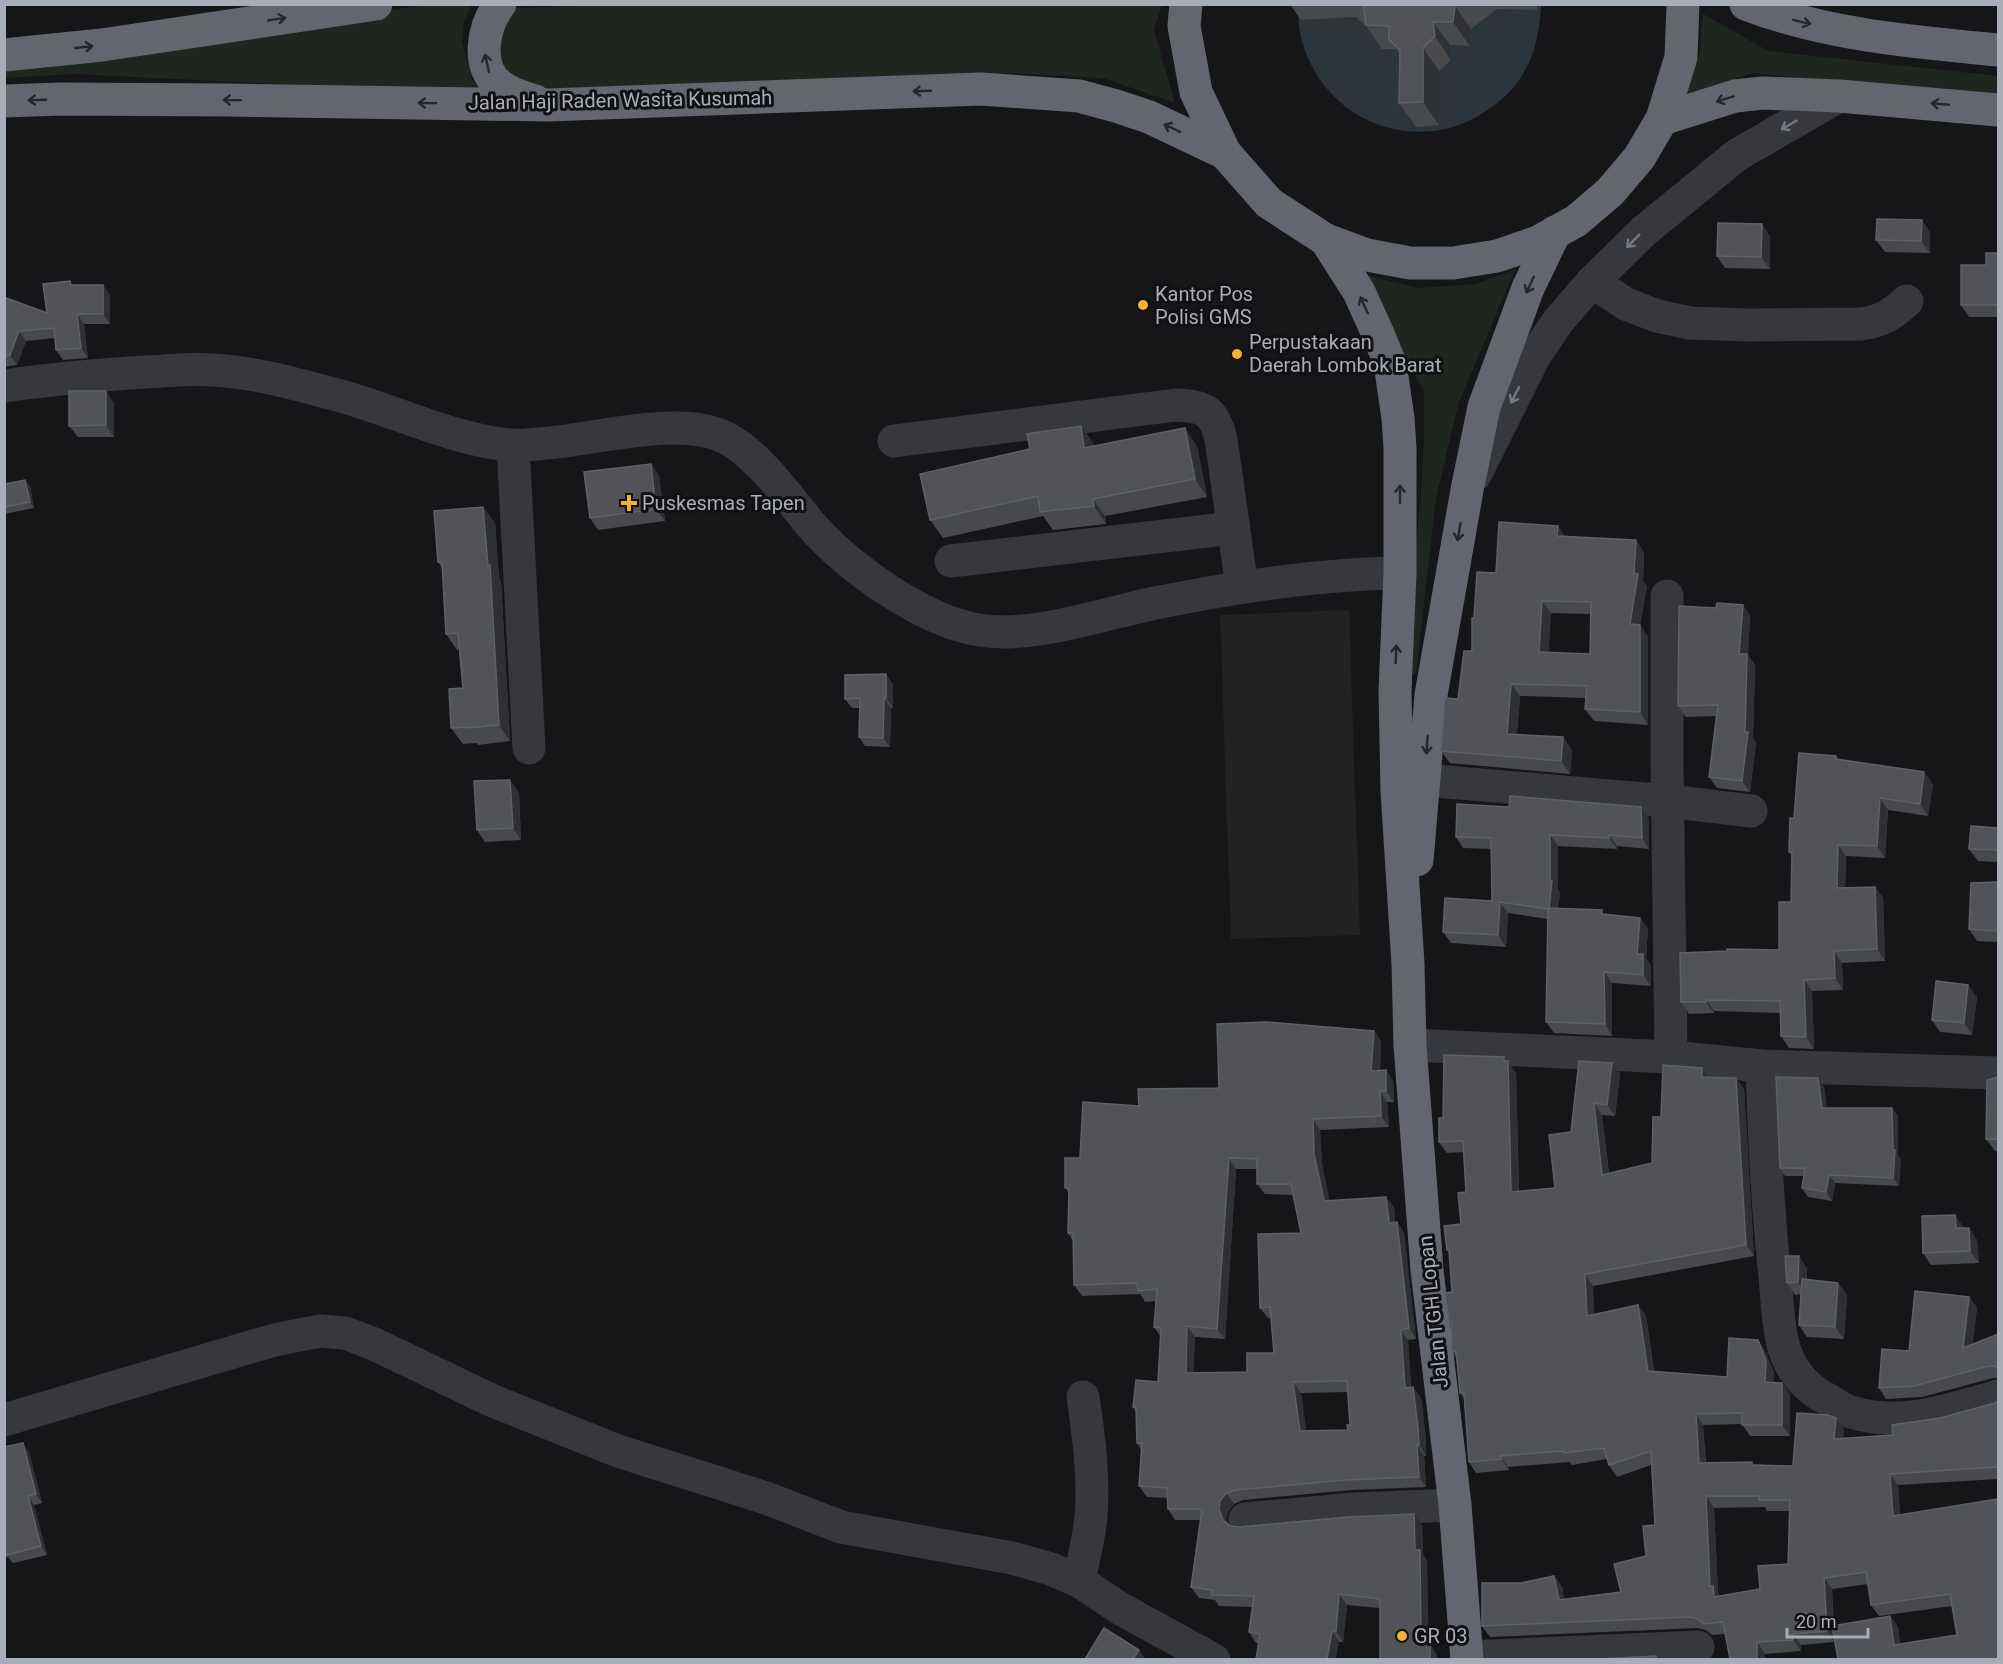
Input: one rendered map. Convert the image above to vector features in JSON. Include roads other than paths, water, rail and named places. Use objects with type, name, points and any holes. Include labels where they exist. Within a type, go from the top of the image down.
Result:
[{"type":"highway","points":[[4,55],[102,45],[376,4]]},
{"type":"highway","points":[[500,4],[489,23],[485,42],[486,64],[489,72],[493,80],[513,94],[548,105]]},
{"type":"highway","points":[[1186,4],[1184,26],[1196,92],[1225,153],[1269,203],[1326,240],[1367,255],[1410,263],[1453,263],[1497,256],[1538,242],[1576,221],[1610,192],[1640,158],[1662,119],[1681,57],[1683,4]]},
{"type":"highway","points":[[1746,4],[1804,23],[1854,33],[1998,50]]},
{"type":"highway","name":"Jalan Haji Raden Wasita Kusumah","points":[[4,101],[218,100],[548,105],[981,89],[1078,96],[1149,117],[1225,153]]},
{"type":"highway","points":[[1662,119],[1735,96],[1763,93],[1839,96],[1998,110]]},
{"type":"highway","points":[[1408,964],[1431,695],[1467,490],[1484,407],[1528,288],[1555,232]]},
{"type":"highway","points":[[1326,240],[1359,292],[1390,363],[1398,418],[1400,573],[1395,691],[1397,801],[1408,964]]},
{"type":"highway","points":[[1395,691],[1431,695]]},
{"type":"highway","name":"Jalan TGH Lopan","points":[[1408,964],[1410,1045],[1427,1270],[1455,1505],[1467,1658]]},
{"type":"street","points":[[1467,490],[1535,355],[1558,320],[1592,282],[1644,231],[1737,155],[1839,96]]},
{"type":"street","points":[[1592,282],[1626,304],[1657,316],[1690,323],[1861,324],[1886,318],[1907,301]]},
{"type":"street","points":[[4,386],[80,376],[212,370],[261,377],[334,394],[436,429],[471,439],[513,446],[556,443],[665,428],[686,427],[718,433],[753,458],[815,529],[856,567],[902,599],[958,626],[984,631],[1026,631],[1242,587],[1362,574],[1400,573]]},
{"type":"street","points":[[894,441],[1176,405],[1202,407],[1214,419],[1220,433],[1242,587]]},
{"type":"street","points":[[513,446],[529,748]]},
{"type":"street","points":[[951,561],[1233,528]]},
{"type":"street","points":[[1667,596],[1671,1057]]},
{"type":"street","points":[[1424,780],[1668,801],[1751,811]]},
{"type":"street","points":[[1410,1045],[1671,1057],[1762,1066],[1998,1073]]},
{"type":"street","points":[[1762,1066],[1770,1231],[1784,1348],[1792,1368],[1816,1394],[1849,1412],[1873,1417],[1899,1419],[1927,1416],[1998,1396]]},
{"type":"street","points":[[4,1420],[274,1340],[311,1333],[345,1333],[374,1344],[493,1401],[618,1450],[766,1498],[842,1527],[1012,1558],[1051,1569],[1079,1581],[1121,1609],[1214,1659]]},
{"type":"street","points":[[1079,1581],[1088,1538],[1092,1480],[1090,1443],[1083,1397]]},
{"type":"street","points":[[1245,1520],[1353,1509],[1455,1505]]},
{"type":"street","points":[[1467,1658],[1698,1647]]},
{"type":"place","name":"Kantor Pos Polisi GMS","points":[[1143,305]]},
{"type":"place","name":"Perpustakaan Daerah Lombok Barat","points":[[1237,354]]},
{"type":"place","name":"Puskesmas Tapen","points":[[629,503]]},
{"type":"place","name":"GR 03","points":[[1402,1636]]}]
